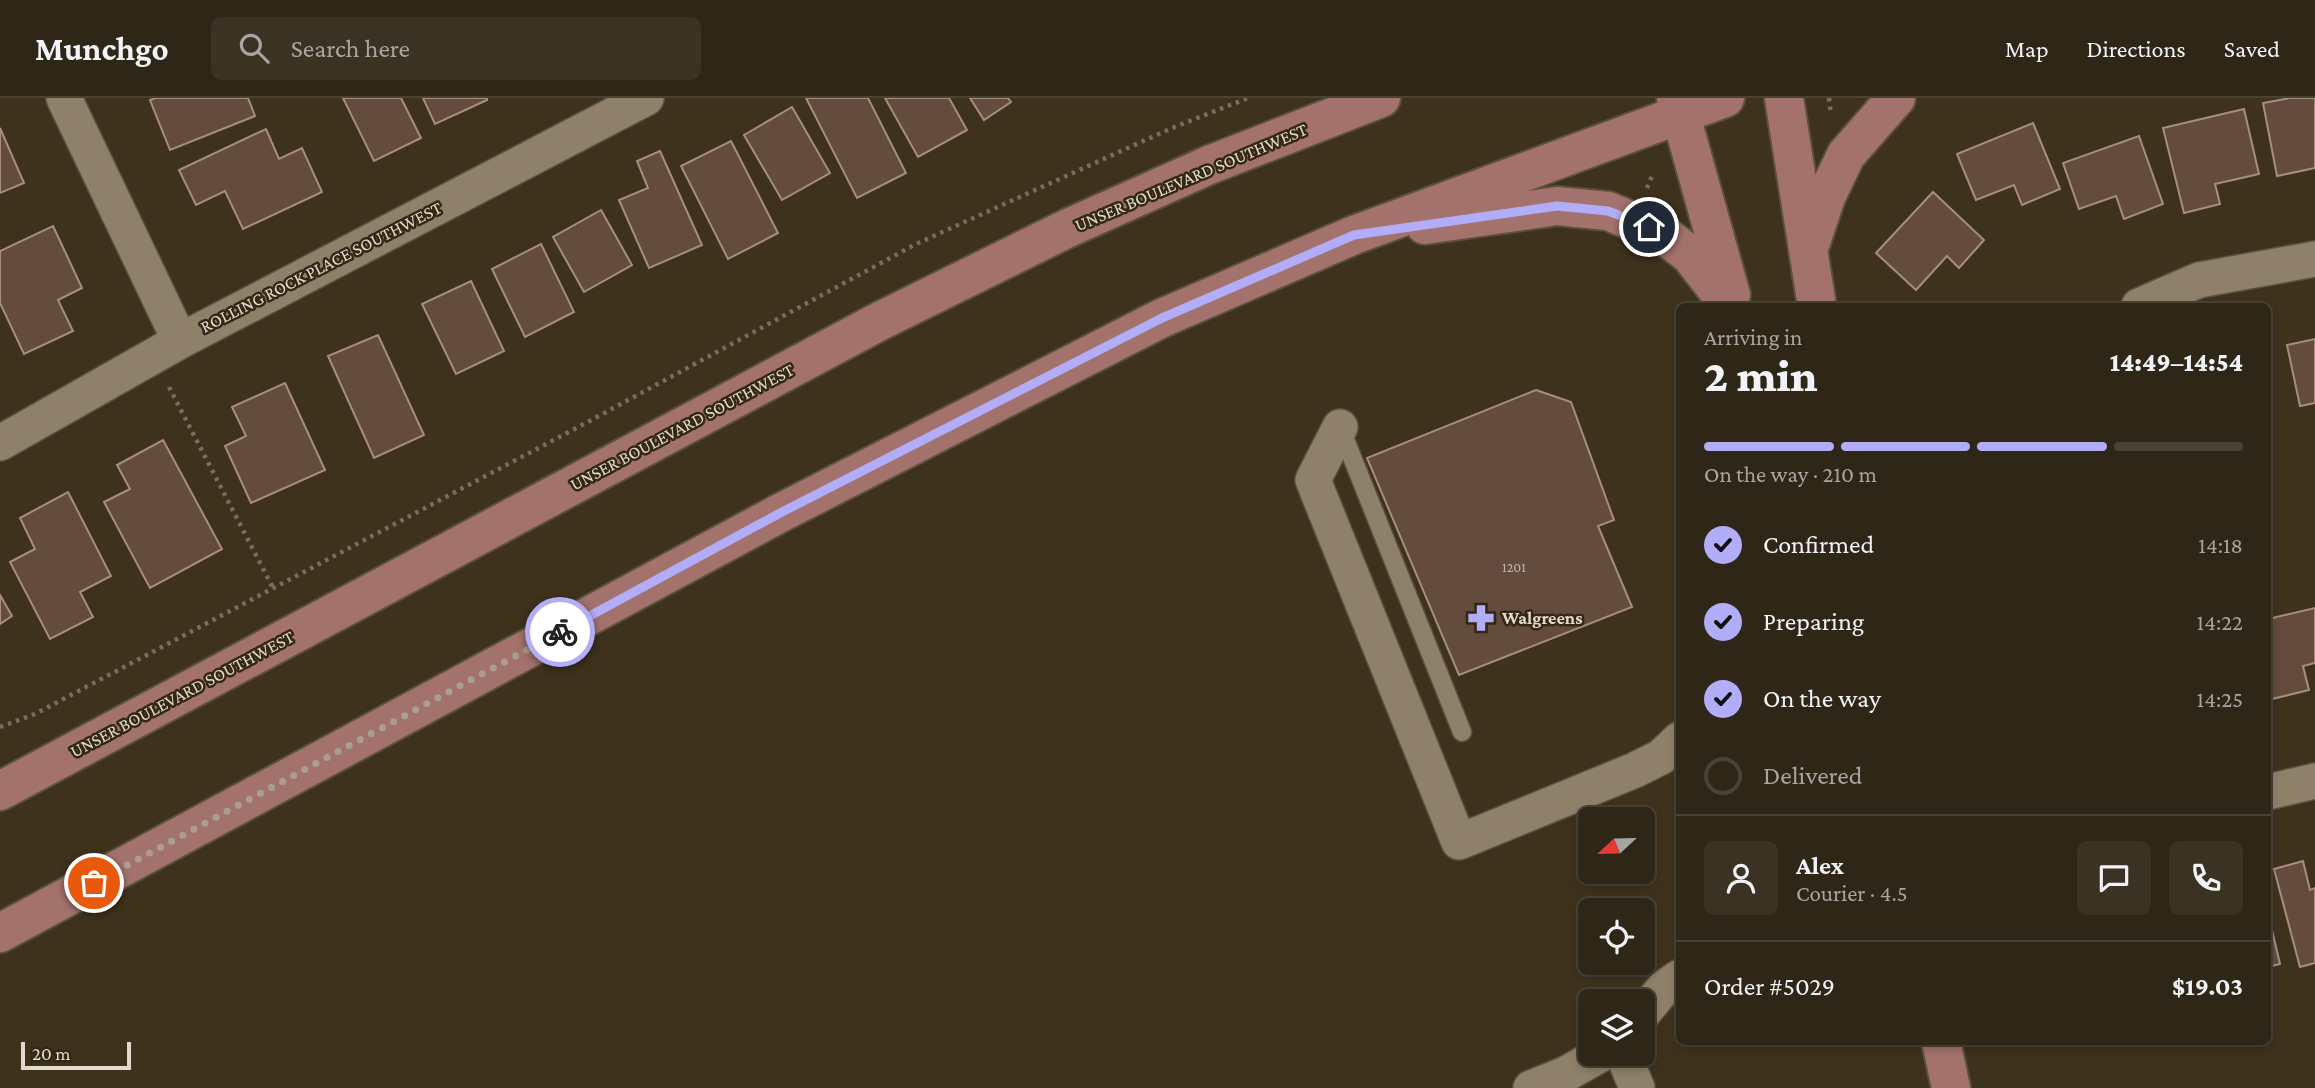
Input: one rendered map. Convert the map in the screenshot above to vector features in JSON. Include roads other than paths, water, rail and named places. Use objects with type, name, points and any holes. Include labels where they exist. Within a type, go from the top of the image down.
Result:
[{"type":"main road","name":"UNSER BOULEVARD SOUTHWEST","points":[[0,791],[880,321],[1066,229],[1197,171],[1381,98]]},
{"type":"main road","points":[[0,933],[794,506],[1162,318],[1354,235],[1679,106],[1725,98]]},
{"type":"main road","points":[[1784,98],[1817,303]]},
{"type":"main road","points":[[1809,247],[1826,197],[1846,156],[1896,98]]},
{"type":"main road","points":[[1679,106],[1731,303]]},
{"type":"main road","points":[[1354,235],[1557,206],[1608,211],[1644,225],[1672,241],[1690,255],[1730,303]]},
{"type":"main road","points":[[1942,1045],[1951,1088]]},
{"type":"street","points":[[64,98],[167,348]]},
{"type":"street","name":"ROLLING ROCK PLACE SOUTHWEST","points":[[0,443],[167,348],[646,98]]},
{"type":"street","points":[[2146,303],[2199,280],[2315,259]]},
{"type":"street","points":[[1340,428],[1312,480],[1459,842],[1635,770],[1661,757],[1676,743]]},
{"type":"street","points":[[2271,791],[2315,781]]},
{"type":"street","points":[[1655,999],[1676,980]]},
{"type":"street","points":[[1531,1088],[1580,1066]]},
{"type":"street","points":[[1628,1066],[1637,1088]]},
{"type":"lane","points":[[1340,428],[1462,732]]},
{"type":"place","name":"Walgreens","points":[[1481,618]]}]
